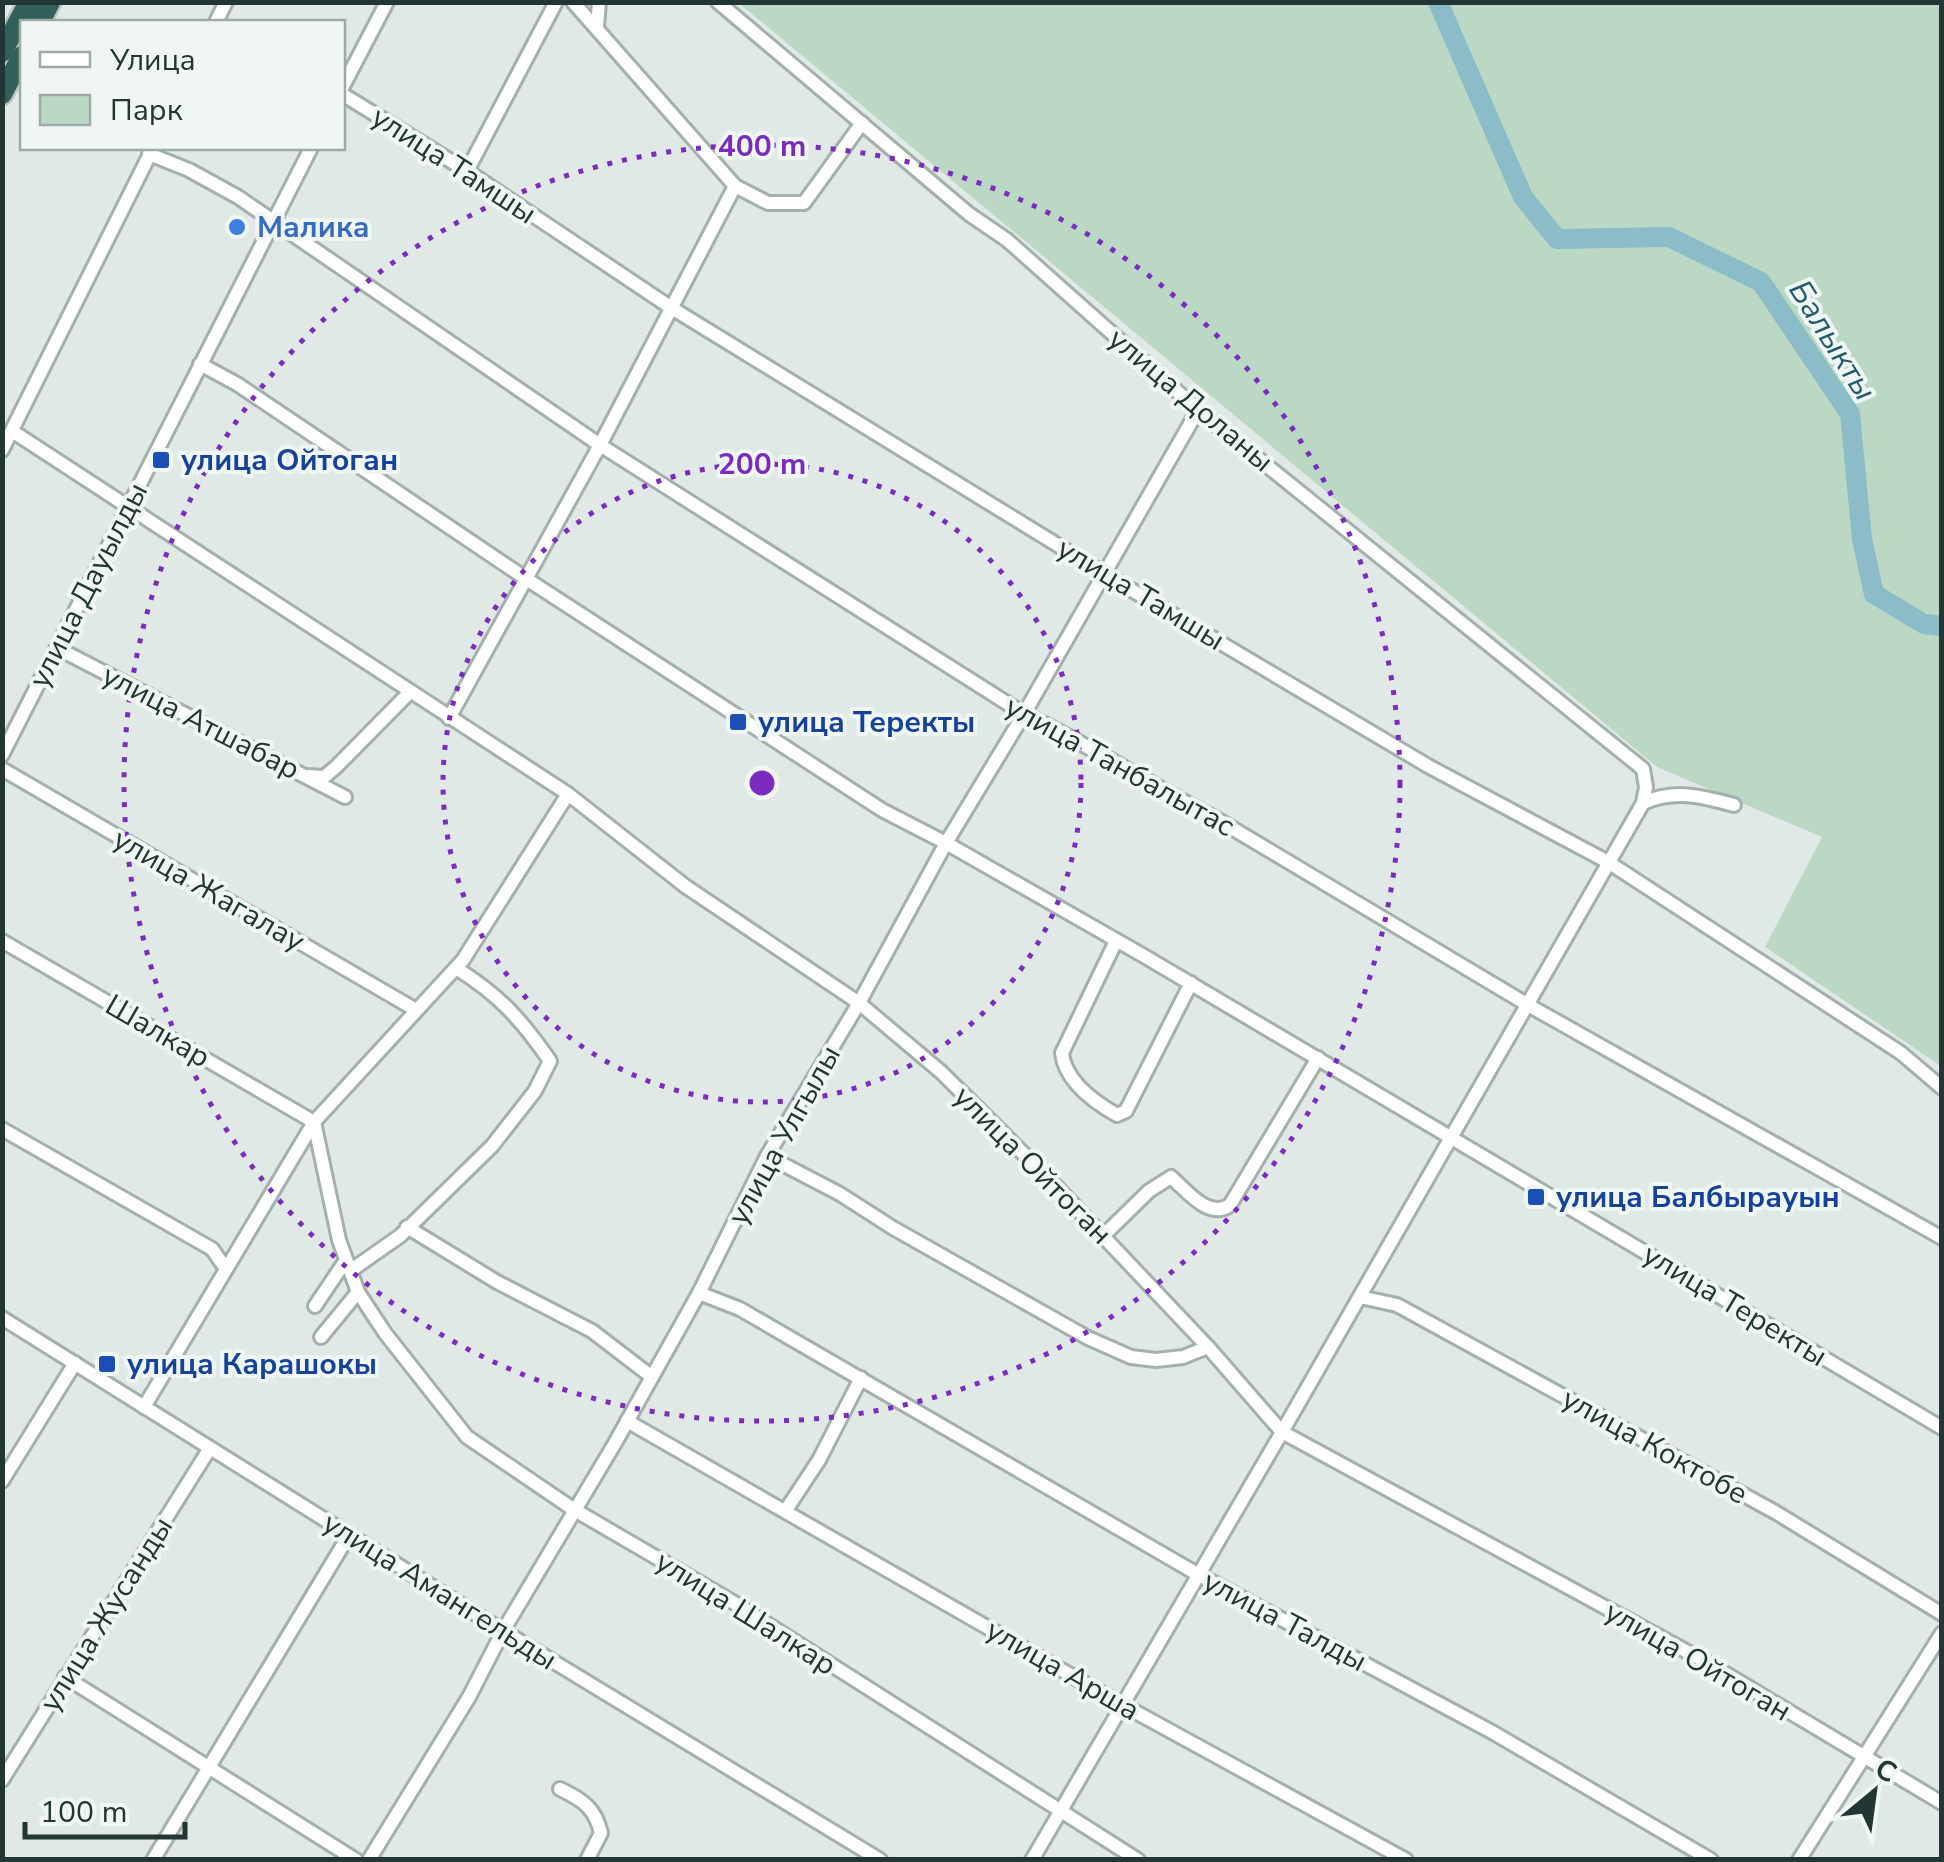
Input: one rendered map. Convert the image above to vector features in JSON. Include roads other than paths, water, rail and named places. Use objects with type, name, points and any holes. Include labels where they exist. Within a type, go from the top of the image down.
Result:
[{"type":"highway","points":[[2,52],[29,2]]},
{"type":"highway","points":[[2,94],[20,60]]},
{"type":"street","points":[[345,85],[387,2]]},
{"type":"street","points":[[467,171],[556,2]]},
{"type":"street","points":[[573,2],[735,186],[768,202],[804,203],[862,123]]},
{"type":"street","points":[[597,26],[599,2]]},
{"type":"street","name":"улица Доланы","points":[[718,2],[1006,240],[1198,410],[1643,769],[1643,803]]},
{"type":"street","name":"улица Тамшы","points":[[345,93],[670,307],[1103,573],[1428,766],[1608,862],[1901,1052],[1942,1088]]},
{"type":"street","name":"улица Дауылды","points":[[2,755],[310,150]]},
{"type":"street","points":[[2,450],[151,151]]},
{"type":"street","name":"улица Танбалытас","points":[[151,151],[273,220],[600,444],[1024,714],[1215,818],[1528,1005],[1942,1238]]},
{"type":"street","points":[[449,718],[600,444],[735,186]]},
{"type":"street","name":"улица Теректы","points":[[200,364],[282,414],[525,578],[882,810],[946,842],[1190,983],[1942,1428]]},
{"type":"street","name":"улица Улгылы","points":[[369,1860],[469,1697],[627,1421],[767,1156],[859,1003],[946,842],[1198,410]]},
{"type":"street","name":"улица Ойтоган","points":[[12,431],[568,794],[685,886],[859,1003],[941,1072],[1104,1235],[1282,1432],[1706,1662],[1942,1803]]},
{"type":"street","name":"улица Атшабар","points":[[56,648],[345,797]]},
{"type":"street","points":[[305,776],[324,776],[410,693]]},
{"type":"street","name":"улица Жагалау","points":[[2,769],[416,1010]]},
{"type":"street","points":[[1032,1860],[1643,803],[1661,795],[1682,793],[1734,806]]},
{"type":"street","points":[[144,1407],[314,1122],[456,968],[568,794]]},
{"type":"street","name":"Шалкар","points":[[2,941],[314,1122]]},
{"type":"street","points":[[1116,941],[1062,1053],[1064,1069],[1098,1104],[1117,1116],[1126,1111],[1190,983]]},
{"type":"street","points":[[315,1306],[348,1265],[407,1227],[492,1146],[534,1091],[550,1061],[520,1020],[491,990],[456,968]]},
{"type":"street","points":[[1104,1235],[1149,1192],[1171,1177],[1212,1211],[1222,1211],[1230,1205],[1318,1058]]},
{"type":"street","name":"улица Шалкар","points":[[314,1122],[339,1240],[358,1292],[385,1333],[467,1437],[574,1510],[736,1604],[1138,1860]]},
{"type":"street","points":[[2,1129],[212,1249],[226,1269]]},
{"type":"street","points":[[767,1156],[1088,1338],[1131,1357],[1184,1357],[1208,1347]]},
{"type":"street","points":[[407,1227],[497,1282],[592,1331],[652,1377]]},
{"type":"street","points":[[321,1337],[358,1292]]},
{"type":"street","name":"улица Талды","points":[[698,1293],[740,1309],[1199,1575],[1492,1732],[1711,1860]]},
{"type":"street","name":"улица Коктобе","points":[[1360,1298],[1398,1306],[1456,1337],[1775,1512],[1942,1614]]},
{"type":"street","name":"улица Амангельды","points":[[2,1318],[880,1860]]},
{"type":"street","points":[[2,1481],[74,1363]]},
{"type":"street","points":[[786,1510],[819,1460],[861,1378]]},
{"type":"street","name":"улица Арша","points":[[627,1421],[1121,1704],[1406,1860]]},
{"type":"street","name":"улица Жусанды","points":[[2,1780],[210,1448]]},
{"type":"street","points":[[153,1860],[350,1535]]},
{"type":"street","points":[[1799,1860],[1942,1632]]},
{"type":"street","points":[[65,1676],[356,1860]]},
{"type":"street","points":[[560,1790],[582,1800],[597,1815],[601,1832],[587,1860]]},
{"type":"waterway","name":"Балыкты","points":[[1438,2],[1523,197],[1557,239],[1669,237],[1761,282],[1850,414],[1862,539],[1874,594],[1924,624],[1942,626]]},
{"type":"place","name":"Малика","points":[[237,227]]},
{"type":"place","name":"улица Ойтоган","points":[[161,460]]},
{"type":"place","name":"улица Теректы","points":[[738,722]]},
{"type":"place","name":"улица Балбырауын","points":[[1536,1197]]},
{"type":"place","name":"улица Карашокы","points":[[107,1364]]}]
